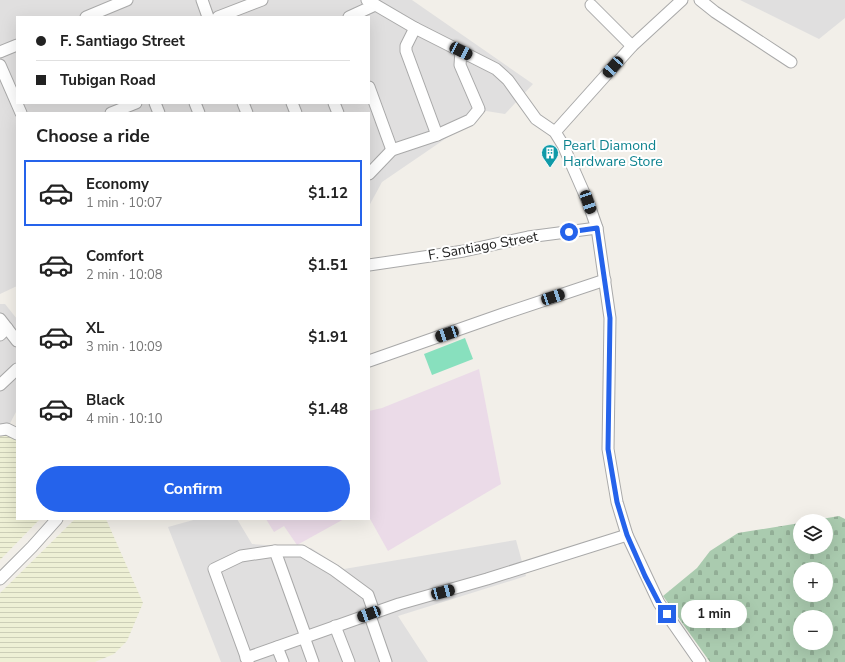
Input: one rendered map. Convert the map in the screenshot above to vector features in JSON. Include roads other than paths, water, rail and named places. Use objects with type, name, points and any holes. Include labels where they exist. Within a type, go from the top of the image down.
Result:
[{"type":"street","points":[[88,16],[127,0]]},
{"type":"street","points":[[202,0],[208,16]]},
{"type":"street","points":[[221,16],[262,0]]},
{"type":"street","points":[[555,132],[632,46],[682,0]]},
{"type":"street","points":[[700,0],[791,62]]},
{"type":"street","points":[[351,16],[371,3],[415,28],[496,69],[508,80],[536,119],[555,132],[563,145],[588,202],[597,228],[605,280],[610,318],[608,449],[617,502],[627,535],[659,603],[700,662]]},
{"type":"street","points":[[591,5],[632,46]]},
{"type":"street","points":[[415,28],[406,46],[406,51],[437,135]]},
{"type":"street","points":[[0,52],[16,45]]},
{"type":"street","points":[[370,173],[392,150],[437,135],[470,120],[479,109],[460,65],[461,51]]},
{"type":"street","points":[[0,64],[16,99]]},
{"type":"street","points":[[370,90],[392,150]]},
{"type":"street","points":[[115,112],[134,104]]},
{"type":"street","name":"F. Santiago Street","points":[[370,264],[464,251],[528,238],[597,228]]},
{"type":"street","points":[[370,361],[605,280]]},
{"type":"street","points":[[2,327],[16,340]]},
{"type":"street","points":[[0,384],[16,370]]},
{"type":"street","points":[[0,430],[7,429],[16,434]]},
{"type":"street","points":[[0,579],[56,520]]},
{"type":"street","points":[[386,662],[372,612],[368,595],[334,570],[302,551],[275,551],[241,556],[214,569],[247,660],[277,647],[372,612],[488,580],[627,535]]},
{"type":"street","points":[[275,551],[313,662]]},
{"type":"street","points":[[335,626],[349,662]]},
{"type":"street","points":[[277,647],[283,662]]},
{"type":"place","name":"Pearl Diamond Hardware Store","points":[[550,168]]}]
